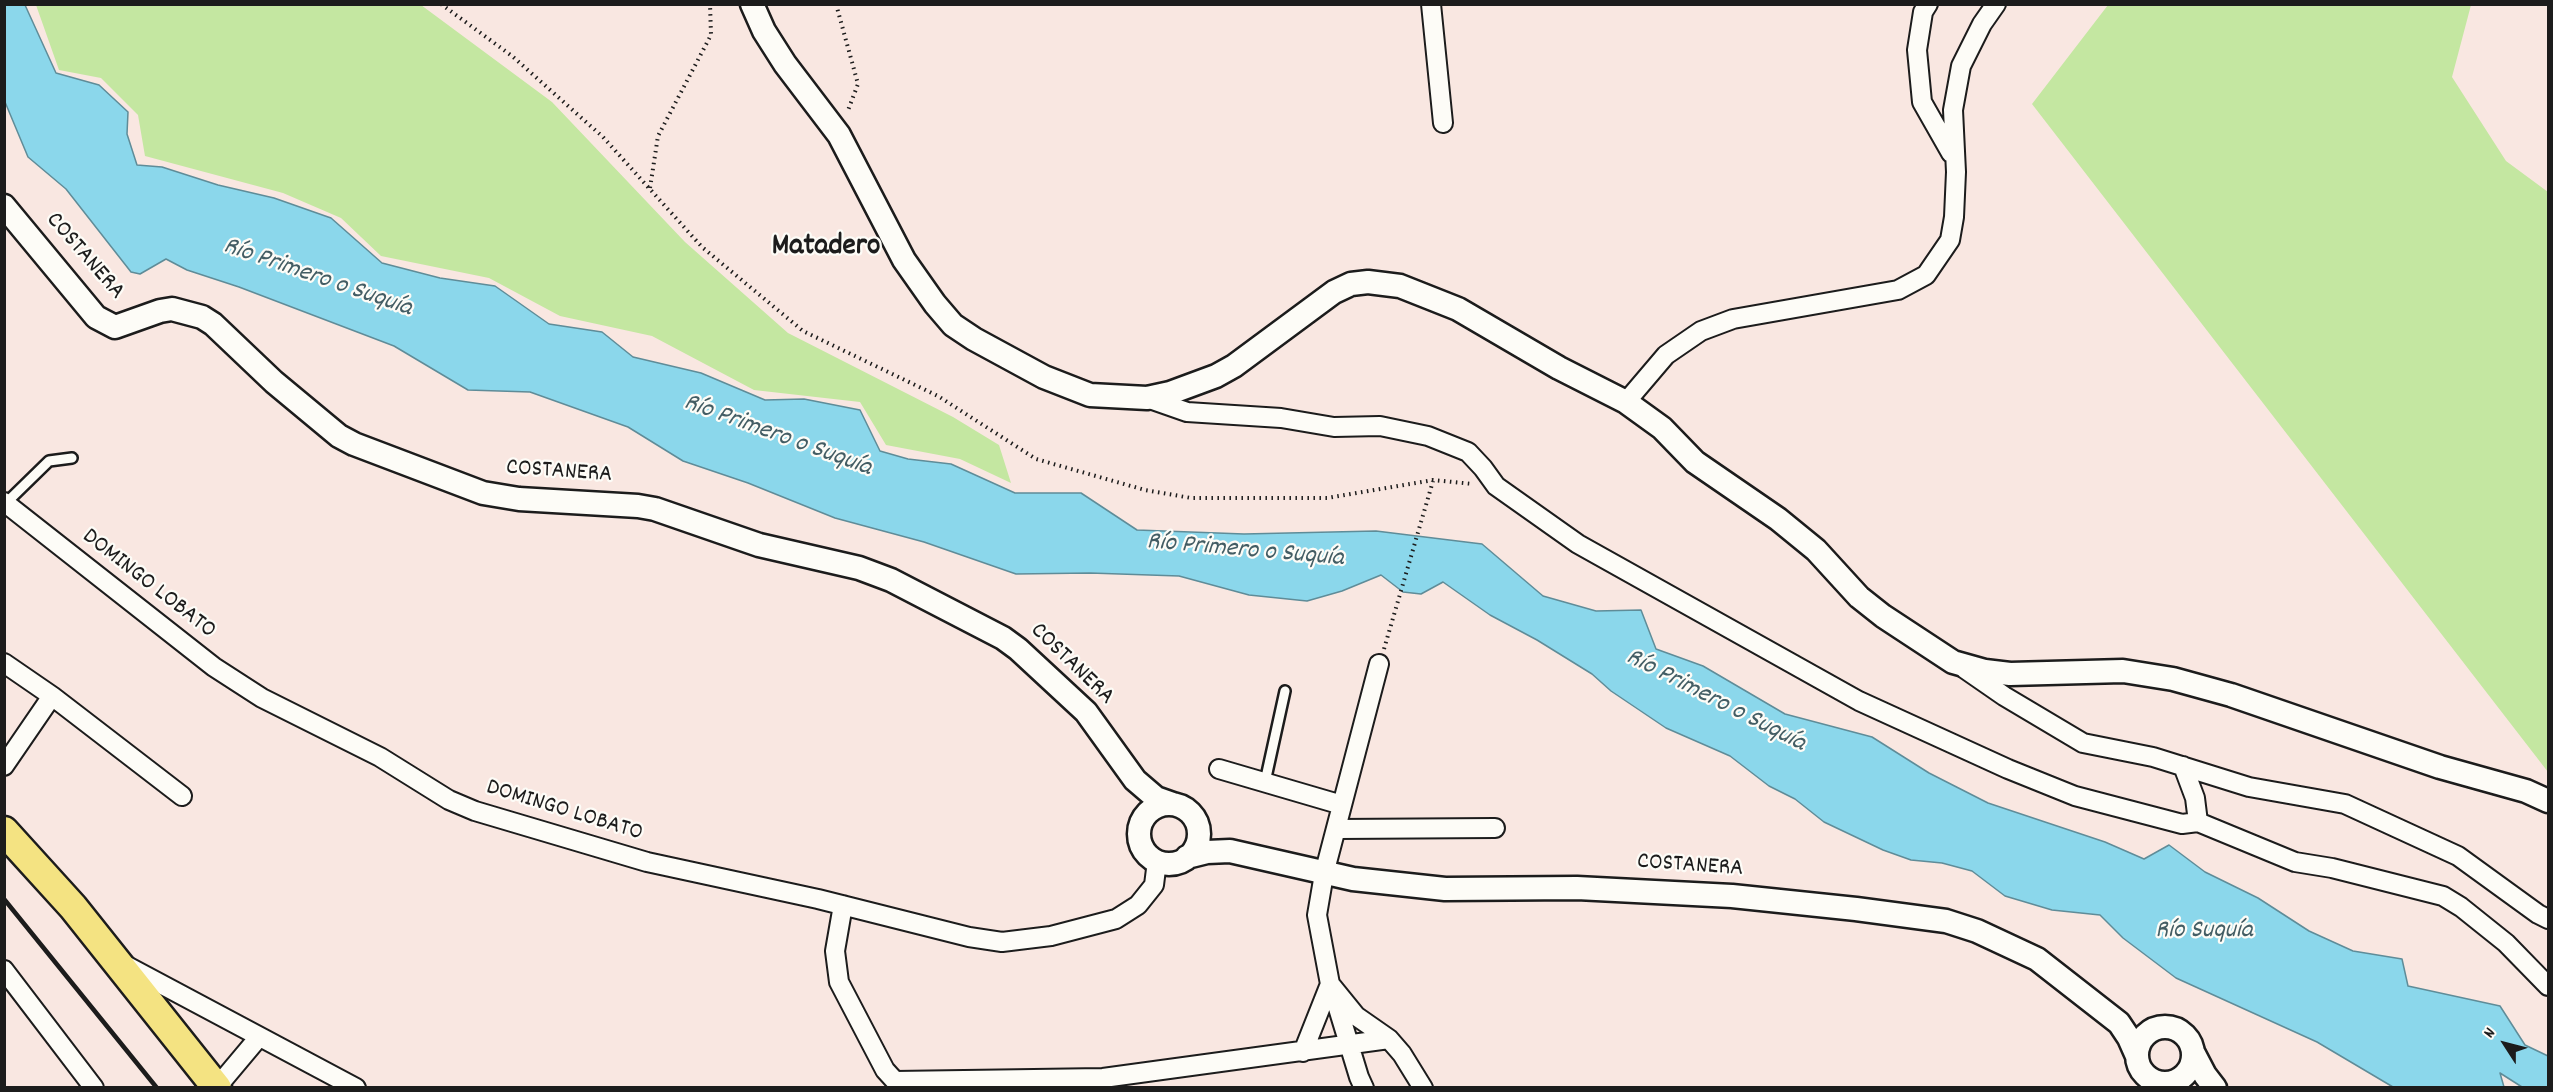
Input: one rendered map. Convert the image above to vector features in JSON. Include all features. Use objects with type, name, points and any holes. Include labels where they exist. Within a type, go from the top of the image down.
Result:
[{"type":"main road","points":[[4,831],[118,961],[217,1087]]},
{"type":"street","points":[[752,4],[764,31],[785,64],[839,135],[918,283],[953,325],[974,339],[1071,388],[1090,395],[1148,398],[1170,393],[1216,376],[1234,366],[1334,292],[1351,284],[1368,282],[1400,286],[1458,309],[1559,368],[1626,402],[1662,428],[1695,462],[1778,519],[1816,550],[1859,597],[1883,616],[2004,696],[2083,743],[2153,757],[2249,787],[2345,804],[2458,856],[2548,919]]},
{"type":"street","points":[[1431,4],[1443,123]]},
{"type":"street","points":[[1928,4],[1923,12],[1917,50],[1922,102],[1955,160]]},
{"type":"street","points":[[1626,402],[1666,355],[1701,331],[1733,319],[1898,290],[1926,275],[1950,240],[1954,217],[1953,110],[1961,66],[1982,24],[1996,4]]},
{"type":"street","name":"COSTANERA","points":[[4,206],[96,317],[115,327],[172,309],[202,317],[213,324],[274,382],[339,436],[354,444],[483,493],[519,499],[655,509],[759,545],[859,568],[891,580],[1003,638],[1075,699],[1116,750],[1135,780],[1156,798],[1182,807],[1210,839],[1230,851]]},
{"type":"street","points":[[1148,398],[1187,412],[1281,418],[1334,426],[1380,426],[1428,436],[1468,452],[1496,486],[1578,544],[1859,701],[2008,769],[2075,796],[2182,825],[2198,822],[2295,862],[2332,868],[2443,896],[2461,907],[2506,943],[2548,986]]},
{"type":"street","name":"DOMINGO LOBATO","points":[[5,503],[214,667],[262,698],[380,757],[449,800],[475,811],[647,862],[969,937],[1002,942],[1052,936],[1116,919],[1138,905],[1154,885],[1157,861]]},
{"type":"street","points":[[1953,662],[1985,671],[2010,674],[2123,671],[2173,679],[2231,696],[2440,767],[2526,791],[2548,801]]},
{"type":"street","points":[[4,663],[52,696],[182,796]]},
{"type":"street","points":[[1364,1088],[1330,984],[1317,915],[1324,874],[1338,829],[1342,805],[1379,664]]},
{"type":"street","points":[[4,766],[52,696]]},
{"type":"street","points":[[2183,766],[2195,798],[2198,822]]},
{"type":"street","points":[[1219,769],[1342,805]]},
{"type":"street","name":"COSTANERA","points":[[1135,780],[1142,806],[1139,840],[1149,856],[1157,861],[1173,863],[1207,852],[1230,851],[1324,874],[1445,890],[1577,888],[1732,896],[1926,918],[1977,932],[2037,959],[2120,1023],[2143,1072],[2157,1082],[2206,1088]]},
{"type":"street","points":[[1142,822],[1154,808],[1173,804]]},
{"type":"street","points":[[1187,857],[1197,841],[1196,822]]},
{"type":"street","points":[[1338,829],[1495,828]]},
{"type":"street","points":[[843,906],[835,951],[839,982],[885,1070],[896,1082],[1102,1078],[1351,1046],[1389,1039]]},
{"type":"street","points":[[118,961],[356,1088]]},
{"type":"street","points":[[4,970],[94,1088]]},
{"type":"street","points":[[1303,1052],[1330,984]]},
{"type":"street","points":[[1330,984],[1356,1016],[1389,1039],[1402,1054],[1423,1088]]},
{"type":"street","name":"COSTANERA","points":[[2120,1023],[2139,1028],[2176,1029],[2184,1035],[2205,1075],[2215,1088]]},
{"type":"street","points":[[2137,1056],[2142,1040],[2157,1028]]},
{"type":"street","points":[[217,1087],[259,1037]]},
{"type":"street","points":[[2166,1083],[2182,1078],[2192,1062],[2193,1052]]},
{"type":"lane","points":[[5,503],[49,461],[72,458]]},
{"type":"lane","points":[[1265,782],[1285,691]]},
{"type":"path","points":[[441,4],[512,56],[603,137],[702,247],[803,331],[938,396],[1036,459],[1145,490],[1191,498],[1327,498],[1433,480],[1496,486]]},
{"type":"path","points":[[650,189],[658,136],[711,35],[710,4]]},
{"type":"path","points":[[836,4],[858,84],[839,135]]},
{"type":"path","points":[[1379,664],[1433,480]]},
{"type":"green space","points":[[36,5],[421,5],[552,102],[685,242],[788,333],[953,417],[999,445],[1011,483],[960,459],[886,445],[860,402],[754,390],[652,336],[560,316],[489,278],[381,256],[341,218],[283,193],[145,156],[138,115],[101,78],[59,70]]},
{"type":"green space","points":[[2108,5],[2471,5],[2452,77],[2506,161],[2548,192],[2548,772],[2032,104]]},
{"type":"water","name":"Río Suquía","points":[[4,5],[25,5],[56,73],[99,85],[128,112],[127,134],[137,165],[162,167],[218,185],[274,198],[331,218],[382,263],[440,278],[495,286],[549,324],[602,332],[633,357],[701,373],[765,400],[804,399],[860,410],[880,451],[908,459],[951,464],[1015,493],[1081,493],[1137,530],[1244,534],[1376,531],[1482,544],[1543,596],[1596,611],[1641,610],[1656,649],[1703,666],[1785,714],[1872,737],[1929,773],[1988,803],[2105,842],[2144,859],[2169,845],[2205,872],[2258,898],[2309,931],[2353,951],[2402,959],[2408,986],[2500,1006],[2525,1045],[2548,1056],[2548,1087],[2522,1087],[2500,1073],[2504,1087],[2393,1087],[2317,1042],[2176,978],[2123,938],[2100,915],[2052,910],[2005,896],[1972,871],[1942,863],[1911,860],[1883,850],[1824,822],[1795,799],[1769,786],[1730,756],[1666,728],[1611,691],[1592,674],[1537,640],[1490,615],[1443,582],[1421,594],[1403,592],[1381,575],[1342,591],[1307,601],[1249,595],[1179,576],[1090,573],[1016,574],[924,542],[835,518],[748,483],[683,461],[628,427],[530,392],[468,390],[394,346],[239,287],[187,270],[166,259],[140,274],[131,272],[66,189],[28,157],[5,102]]},
{"type":"railway","points":[[4,899],[157,1088]]},
{"type":"district","name":"Matadero","points":[[826,249]]},
{"type":"water label","name":"Río Primero o Suquía","points":[[317,279]]},
{"type":"water label","name":"Río Primero o Suquía","points":[[777,437]]},
{"type":"water label","name":"Río Primero o Suquía","points":[[1245,552]]},
{"type":"water label","name":"Río Primero o Suquía","points":[[1715,702]]}]
